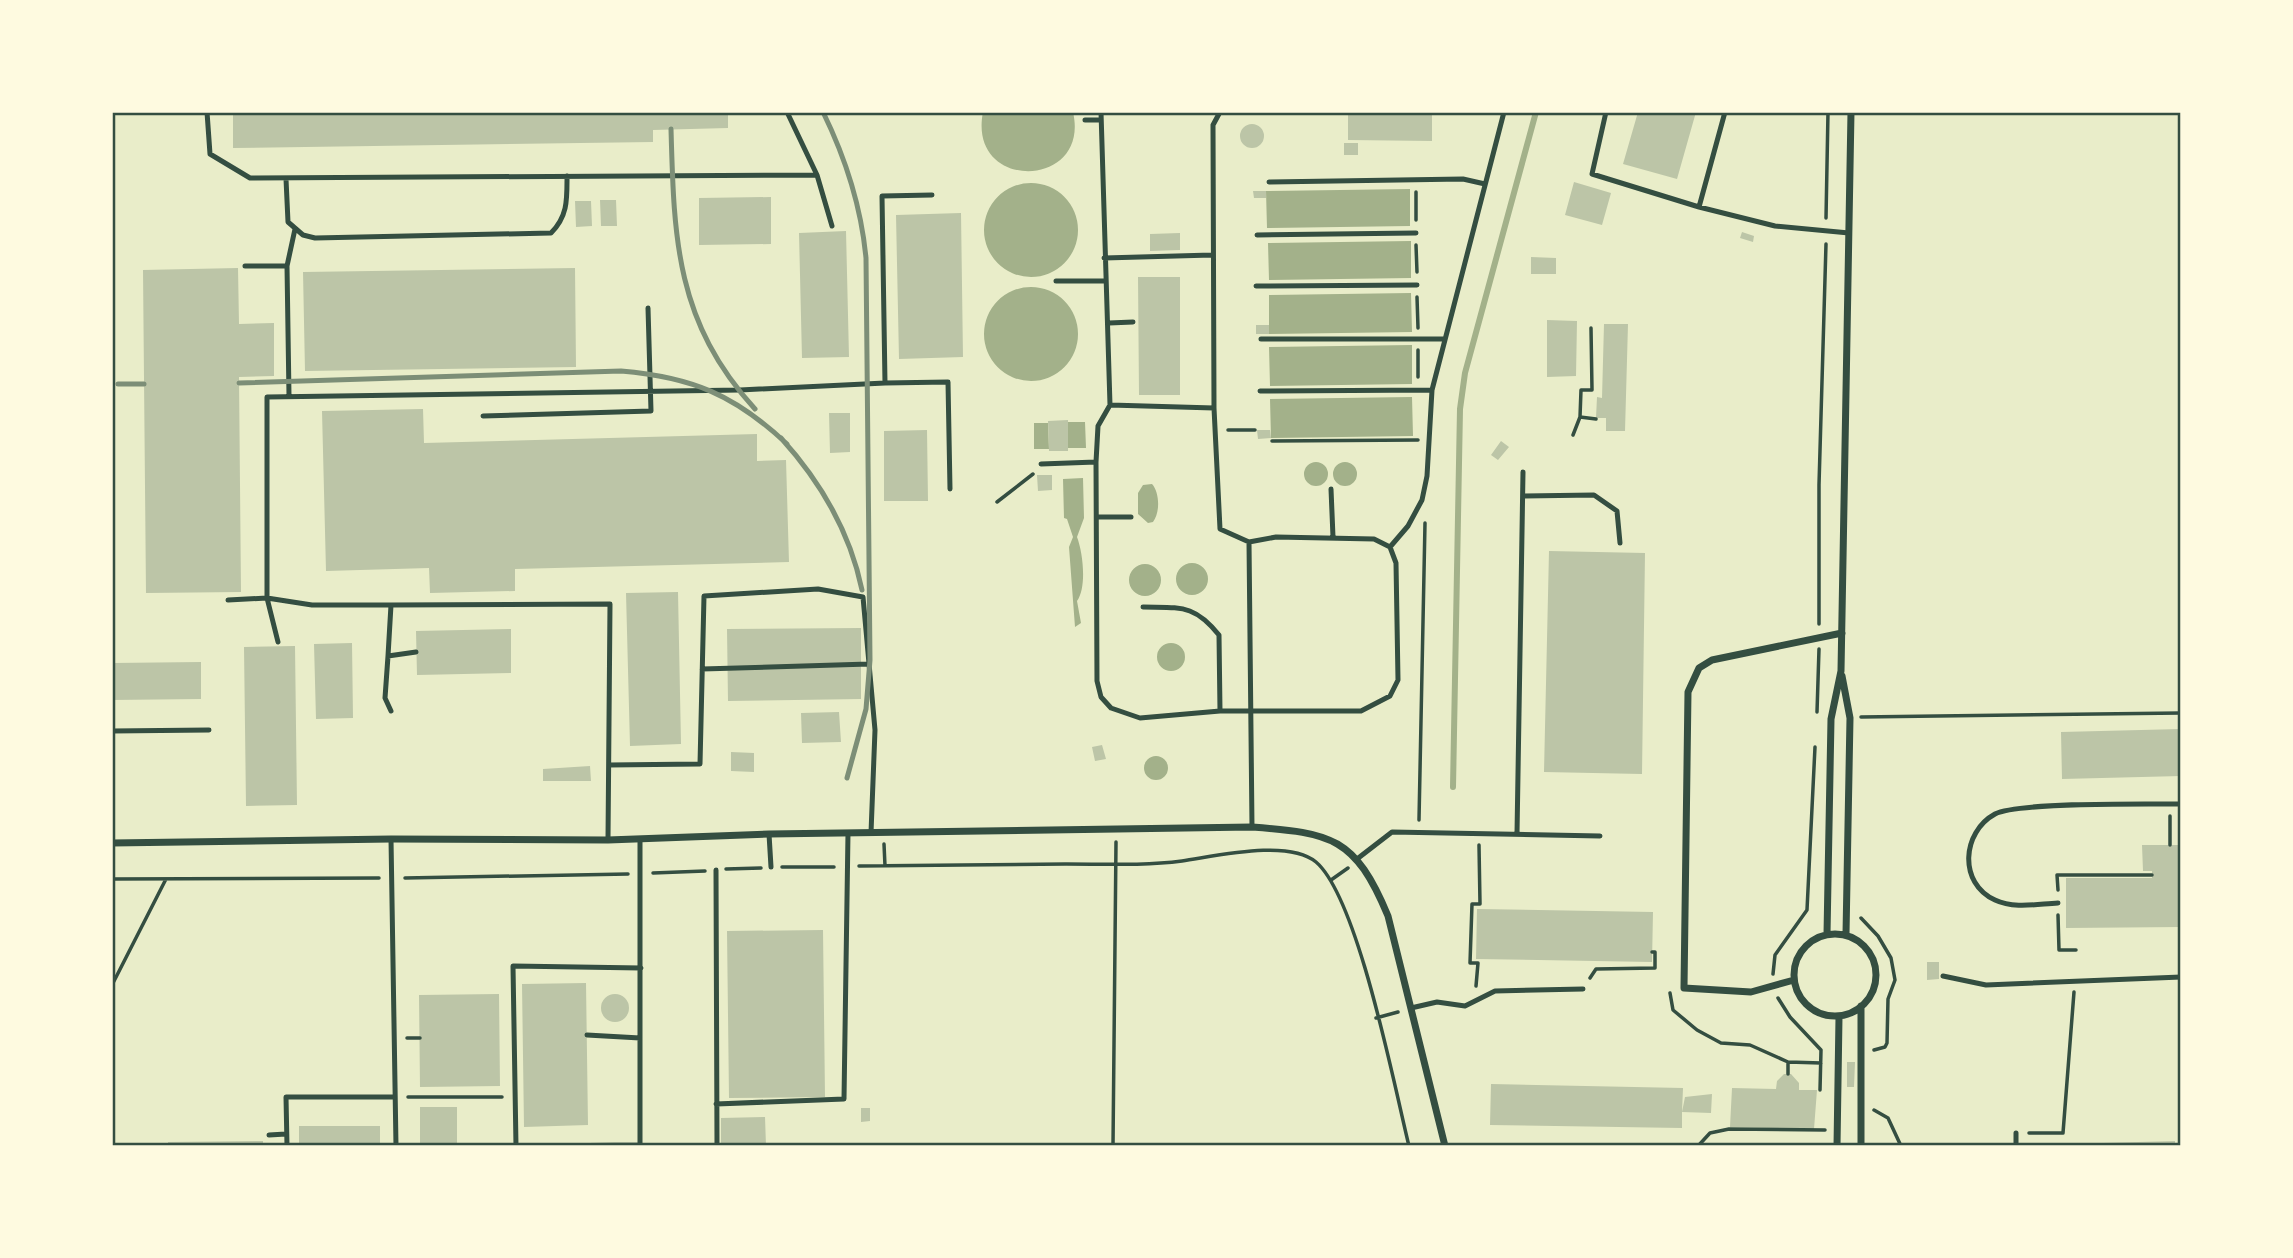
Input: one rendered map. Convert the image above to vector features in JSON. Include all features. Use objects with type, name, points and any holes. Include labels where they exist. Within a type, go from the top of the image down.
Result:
[{"type":"street","points":[[1826,934],[1831,719],[1841,671],[1851,112]]},
{"type":"street","points":[[1794,979],[1751,992],[1684,988],[1688,692],[1699,668],[1712,660],[1842,633]]},
{"type":"street","points":[[1841,671],[1850,718],[1846,933]]},
{"type":"street","points":[[112,843],[391,839],[608,840],[769,834],[1252,827],[1308,831],[1332,840],[1357,859],[1368,873],[1388,916],[1446,1146]]},
{"type":"street","points":[[1846,933],[1859,940],[1874,958],[1875,985],[1871,997],[1861,1006],[1839,1017],[1824,1015],[1811,1008],[1800,995],[1794,979],[1796,961],[1806,946],[1826,934],[1846,933]]},
{"type":"street","points":[[1861,1006],[1861,1146]]},
{"type":"street","points":[[1837,1146],[1839,1017]]},
{"type":"lane","points":[[207,112],[207,144],[210,154],[250,178],[817,175]]},
{"type":"lane","points":[[788,112],[817,175],[832,226]]},
{"type":"lane","points":[[1101,112],[1111,405],[1098,426],[1096,462],[1097,681],[1101,696],[1111,708],[1140,718],[1220,711],[1361,711],[1390,696],[1398,680],[1400,666],[1396,563],[1390,547],[1374,539],[1333,537],[1276,537],[1249,542],[1220,529],[1214,408],[1212,255],[1213,125],[1220,112]]},
{"type":"lane","points":[[1390,547],[1408,526],[1422,500],[1427,476],[1432,390],[1504,112]]},
{"type":"lane","points":[[1606,112],[1592,174],[1699,207],[1775,226],[1849,233]]},
{"type":"lane","points":[[1699,207],[1725,112]]},
{"type":"lane","points":[[1085,120],[1101,120]]},
{"type":"lane","points":[[286,178],[288,222],[303,235],[315,238],[551,233],[566,209],[567,176]]},
{"type":"lane","points":[[1269,181],[1463,179],[1485,184]]},
{"type":"lane","points":[[885,383],[882,196],[932,195]]},
{"type":"lane","points":[[289,396],[287,266],[295,229]]},
{"type":"lane","points":[[1256,235],[1416,233]]},
{"type":"lane","points":[[1104,258],[1212,255]]},
{"type":"lane","points":[[245,266],[287,266]]},
{"type":"lane","points":[[1056,281],[1106,281]]},
{"type":"lane","points":[[1256,286],[1418,285]]},
{"type":"lane","points":[[483,416],[651,411],[648,308]]},
{"type":"lane","points":[[1109,323],[1133,322]]},
{"type":"lane","points":[[1261,339],[1444,339]]},
{"type":"lane","points":[[278,642],[267,598],[267,397],[650,392],[948,382],[950,489]]},
{"type":"lane","points":[[1260,391],[1432,390]]},
{"type":"lane","points":[[1111,405],[1214,408]]},
{"type":"lane","points":[[1041,464],[1096,462]]},
{"type":"lane","points":[[1517,834],[1523,472]]},
{"type":"lane","points":[[1331,489],[1333,537]]},
{"type":"lane","points":[[1522,496],[1594,495],[1617,511],[1620,543]]},
{"type":"lane","points":[[1097,517],[1131,517]]},
{"type":"lane","points":[[1249,542],[1252,827]]},
{"type":"lane","points":[[609,765],[701,764],[704,596],[818,589],[863,597],[875,730],[871,833]]},
{"type":"lane","points":[[228,600],[267,598],[312,605],[391,606],[610,604],[608,840]]},
{"type":"lane","points":[[391,606],[385,698],[391,711]]},
{"type":"lane","points":[[1143,607],[1185,608],[1199,612],[1219,635],[1220,711]]},
{"type":"lane","points":[[388,656],[416,652]]},
{"type":"lane","points":[[702,669],[869,664]]},
{"type":"lane","points":[[112,731],[209,730]]},
{"type":"lane","points":[[2058,903],[2015,905],[1992,899],[1982,890],[1973,878],[1968,851],[1972,836],[1980,824],[2007,809],[2181,804]]},
{"type":"lane","points":[[1357,859],[1392,832],[1600,836]]},
{"type":"lane","points":[[716,1104],[844,1099],[848,833]]},
{"type":"lane","points":[[769,834],[771,867]]},
{"type":"lane","points":[[391,839],[396,1146]]},
{"type":"lane","points":[[537,1146],[640,1146],[640,839]]},
{"type":"lane","points":[[716,870],[716,1146]]},
{"type":"lane","points":[[516,1146],[513,966],[640,968]]},
{"type":"lane","points":[[1943,976],[1986,985],[2181,977]]},
{"type":"lane","points":[[1411,1008],[1437,1002],[1465,1006],[1495,991],[1583,989]]},
{"type":"lane","points":[[587,1035],[640,1038]]},
{"type":"lane","points":[[287,1146],[286,1097],[396,1097]]},
{"type":"lane","points":[[2016,1133],[2016,1146]]},
{"type":"lane","points":[[269,1135],[286,1134]]},
{"type":"path","points":[[1816,718],[1819,638],[1818,485],[1828,112]]},
{"type":"path","points":[[1415,180],[1418,390]]},
{"type":"path","points":[[1573,435],[1580,417],[1581,390],[1592,390],[1591,328]]},
{"type":"path","points":[[1580,417],[1596,419]]},
{"type":"path","points":[[1272,441],[1419,440],[1419,428]]},
{"type":"path","points":[[1215,430],[1255,430]]},
{"type":"path","points":[[997,502],[1041,464]]},
{"type":"path","points":[[1418,833],[1424,662],[1422,500]]},
{"type":"path","points":[[1860,717],[2181,713]]},
{"type":"path","points":[[1815,736],[1807,910],[1775,955],[1774,985],[1785,1011],[1821,1050],[1819,1090]]},
{"type":"path","points":[[2170,804],[2170,845]]},
{"type":"path","points":[[1114,1146],[1116,829]]},
{"type":"path","points":[[884,833],[884,866]]},
{"type":"path","points":[[1465,1006],[1478,982],[1478,963],[1470,963],[1472,904],[1480,904],[1479,833]]},
{"type":"path","points":[[2076,950],[2059,950],[2057,875],[2152,875]]},
{"type":"path","points":[[112,985],[166,879]]},
{"type":"path","points":[[1846,904],[1858,907],[1861,921],[1878,936],[1891,958],[1895,980],[1888,999],[1885,1047],[1862,1051]]},
{"type":"path","points":[[1583,989],[1596,969],[1655,968],[1655,952],[1652,952]]},
{"type":"path","points":[[2016,1133],[2063,1133],[2075,980]]},
{"type":"path","points":[[1670,988],[1673,1010],[1697,1030],[1721,1043],[1750,1045],[1788,1062],[1821,1063]]},
{"type":"path","points":[[1376,1018],[1411,1008]]},
{"type":"path","points":[[1788,1062],[1788,1074]]},
{"type":"path","points":[[396,1097],[515,1097]]},
{"type":"path","points":[[1861,1101],[1888,1118],[1901,1146]]},
{"type":"path","points":[[1698,1146],[1710,1133],[1729,1129],[1837,1130]]},
{"type":"path","points":[[473,1146],[488,1146]]},
{"type":"shaded area","points":[[983,112],[1073,112],[1074,138],[1064,156],[1048,167],[1029,171],[1009,168],[993,157],[983,138]]},
{"type":"shaded area","points":[[1031,183],[1049,187],[1064,197],[1074,212],[1078,230],[1074,248],[1064,263],[1049,273],[1031,277],[1013,273],[998,263],[988,248],[984,230],[988,212],[998,197],[1013,187]]},
{"type":"shaded area","points":[[1410,189],[1410,226],[1267,228],[1266,191]]},
{"type":"shaded area","points":[[1411,241],[1411,278],[1269,280],[1268,243]]},
{"type":"shaded area","points":[[1031,287],[1049,290],[1065,300],[1075,316],[1078,334],[1075,352],[1065,368],[1049,378],[1031,381],[1013,378],[997,368],[987,352],[984,334],[987,316],[997,300],[1013,290]]},
{"type":"shaded area","points":[[1411,293],[1412,332],[1269,334],[1269,295]]},
{"type":"shaded area","points":[[1412,345],[1412,384],[1270,386],[1269,347]]},
{"type":"shaded area","points":[[1412,397],[1413,436],[1271,438],[1270,399]]},
{"type":"shaded area","points":[[1068,422],[1085,422],[1086,448],[1068,448]]},
{"type":"shaded area","points":[[1034,423],[1048,423],[1049,449],[1034,449]]},
{"type":"shaded area","points":[[1316,462],[1324,466],[1328,474],[1324,482],[1316,486],[1308,482],[1304,474],[1308,466]]},
{"type":"shaded area","points":[[1345,462],[1353,466],[1357,474],[1353,482],[1345,486],[1337,482],[1333,474],[1337,466]]},
{"type":"shaded area","points":[[1083,478],[1084,518],[1077,537],[1083,570],[1082,587],[1077,601],[1081,623],[1075,627],[1069,547],[1073,537],[1067,519],[1064,518],[1063,479]]},
{"type":"shaded area","points":[[1152,484],[1157,492],[1158,508],[1153,522],[1148,523],[1138,514],[1138,493],[1143,485]]},
{"type":"shaded area","points":[[1192,563],[1203,568],[1208,579],[1203,590],[1192,595],[1181,590],[1176,579],[1181,568]]},
{"type":"shaded area","points":[[1145,564],[1156,569],[1161,580],[1156,591],[1145,596],[1134,591],[1129,580],[1134,569]]},
{"type":"shaded area","points":[[1171,643],[1181,647],[1185,657],[1181,667],[1171,671],[1161,667],[1157,657],[1161,647]]},
{"type":"shaded area","points":[[1156,756],[1164,760],[1168,768],[1164,776],[1156,780],[1148,776],[1144,768],[1148,760]]},
{"type":"building","points":[[233,112],[728,112],[728,128],[653,130],[653,142],[233,148]]},
{"type":"building","points":[[1348,112],[1432,113],[1432,141],[1348,140]]},
{"type":"building","points":[[1638,112],[1696,112],[1677,179],[1623,164]]},
{"type":"building","points":[[1247,124],[1257,124],[1264,131],[1264,141],[1257,148],[1247,148],[1240,141],[1240,131]]},
{"type":"building","points":[[1344,143],[1358,143],[1358,155],[1344,155]]},
{"type":"building","points":[[1574,182],[1611,193],[1602,225],[1565,215]]},
{"type":"building","points":[[1253,191],[1266,191],[1266,198],[1254,198]]},
{"type":"building","points":[[771,197],[771,244],[699,245],[699,198]]},
{"type":"building","points":[[600,200],[616,200],[617,226],[601,226]]},
{"type":"building","points":[[575,201],[591,201],[592,226],[576,227]]},
{"type":"building","points":[[961,213],[963,357],[899,359],[896,215]]},
{"type":"building","points":[[846,231],[849,357],[802,358],[799,233]]},
{"type":"building","points":[[1742,232],[1754,236],[1753,242],[1740,238]]},
{"type":"building","points":[[1180,233],[1180,250],[1150,251],[1150,234]]},
{"type":"building","points":[[1531,257],[1556,258],[1556,274],[1531,274]]},
{"type":"building","points":[[238,268],[239,324],[274,323],[274,376],[239,377],[241,592],[146,593],[143,270]]},
{"type":"building","points":[[575,268],[576,367],[305,371],[303,272]]},
{"type":"building","points":[[1138,277],[1180,277],[1180,395],[1139,395]]},
{"type":"building","points":[[1547,320],[1577,321],[1576,376],[1547,377]]},
{"type":"building","points":[[1604,324],[1628,324],[1625,431],[1606,431],[1606,418],[1596,418],[1597,397],[1602,398]]},
{"type":"building","points":[[1256,325],[1269,325],[1269,334],[1256,334]]},
{"type":"building","points":[[423,409],[424,443],[757,434],[757,461],[786,460],[789,562],[515,569],[515,591],[430,593],[429,568],[326,571],[322,411]]},
{"type":"building","points":[[829,413],[850,413],[850,452],[830,453]]},
{"type":"building","points":[[1068,420],[1068,451],[1049,451],[1048,421]]},
{"type":"building","points":[[927,430],[928,501],[884,501],[884,431]]},
{"type":"building","points":[[1257,430],[1270,430],[1271,438],[1258,439]]},
{"type":"building","points":[[1501,441],[1509,447],[1498,460],[1491,455]]},
{"type":"building","points":[[1037,475],[1052,475],[1052,490],[1038,491]]},
{"type":"building","points":[[1549,551],[1645,553],[1642,774],[1544,772]]},
{"type":"building","points":[[678,592],[681,744],[630,746],[626,593]]},
{"type":"building","points":[[861,628],[861,699],[728,701],[727,629]]},
{"type":"building","points":[[511,629],[511,673],[417,675],[416,631]]},
{"type":"building","points":[[352,643],[353,718],[316,719],[314,644]]},
{"type":"building","points":[[295,646],[297,805],[246,806],[244,647]]},
{"type":"building","points":[[201,662],[201,699],[112,700],[112,663]]},
{"type":"building","points":[[839,712],[841,742],[802,743],[801,713]]},
{"type":"building","points":[[2181,729],[2181,776],[2062,779],[2061,732]]},
{"type":"building","points":[[1102,745],[1106,759],[1095,761],[1092,747]]},
{"type":"building","points":[[731,752],[754,753],[754,772],[731,771]]},
{"type":"building","points":[[590,766],[591,781],[543,781],[543,769]]},
{"type":"building","points":[[2142,845],[2181,845],[2181,927],[2066,928],[2066,878],[2152,878],[2152,871],[2143,871]]},
{"type":"building","points":[[1477,909],[1653,912],[1652,962],[1476,959]]},
{"type":"building","points":[[823,930],[825,1097],[729,1098],[727,931]]},
{"type":"building","points":[[1927,962],[1939,962],[1939,979],[1927,980]]},
{"type":"building","points":[[586,983],[588,1125],[524,1127],[522,984]]},
{"type":"building","points":[[499,994],[500,1086],[420,1087],[419,995]]},
{"type":"building","points":[[615,994],[625,998],[629,1008],[625,1018],[615,1022],[605,1018],[601,1008],[605,998]]},
{"type":"building","points":[[1847,1062],[1855,1062],[1854,1087],[1847,1087]]},
{"type":"building","points":[[1784,1074],[1791,1074],[1799,1083],[1799,1090],[1817,1090],[1814,1129],[1730,1127],[1732,1088],[1776,1089],[1777,1081]]},
{"type":"building","points":[[1491,1084],[1683,1088],[1682,1128],[1490,1125]]},
{"type":"building","points":[[1712,1094],[1711,1113],[1682,1112],[1685,1097]]},
{"type":"building","points":[[420,1107],[457,1107],[457,1146],[420,1146]]},
{"type":"building","points":[[861,1108],[870,1108],[870,1121],[861,1122]]},
{"type":"building","points":[[765,1117],[766,1146],[721,1146],[721,1118]]},
{"type":"building","points":[[299,1126],[380,1126],[380,1146],[299,1146]]},
{"type":"building","points":[[263,1141],[263,1146],[168,1146],[168,1142]]},
{"type":"building","points":[[2175,1141],[2175,1146],[2065,1146],[2065,1144]]},
{"type":"waterway","points":[[1453,787],[1460,409],[1465,373],[1536,112]]},
{"type":"railway","points":[[823,112],[851,183],[866,258],[870,660],[866,709],[847,778]]},
{"type":"railway","points":[[671,129],[678,243],[694,311],[709,344],[729,377],[755,409]]},
{"type":"railway","points":[[239,383],[621,371],[670,378],[711,391],[749,413],[787,444]]},
{"type":"railway","points":[[118,384],[144,384]]},
{"type":"railway","points":[[781,438],[832,508],[850,548],[862,590]]}]
